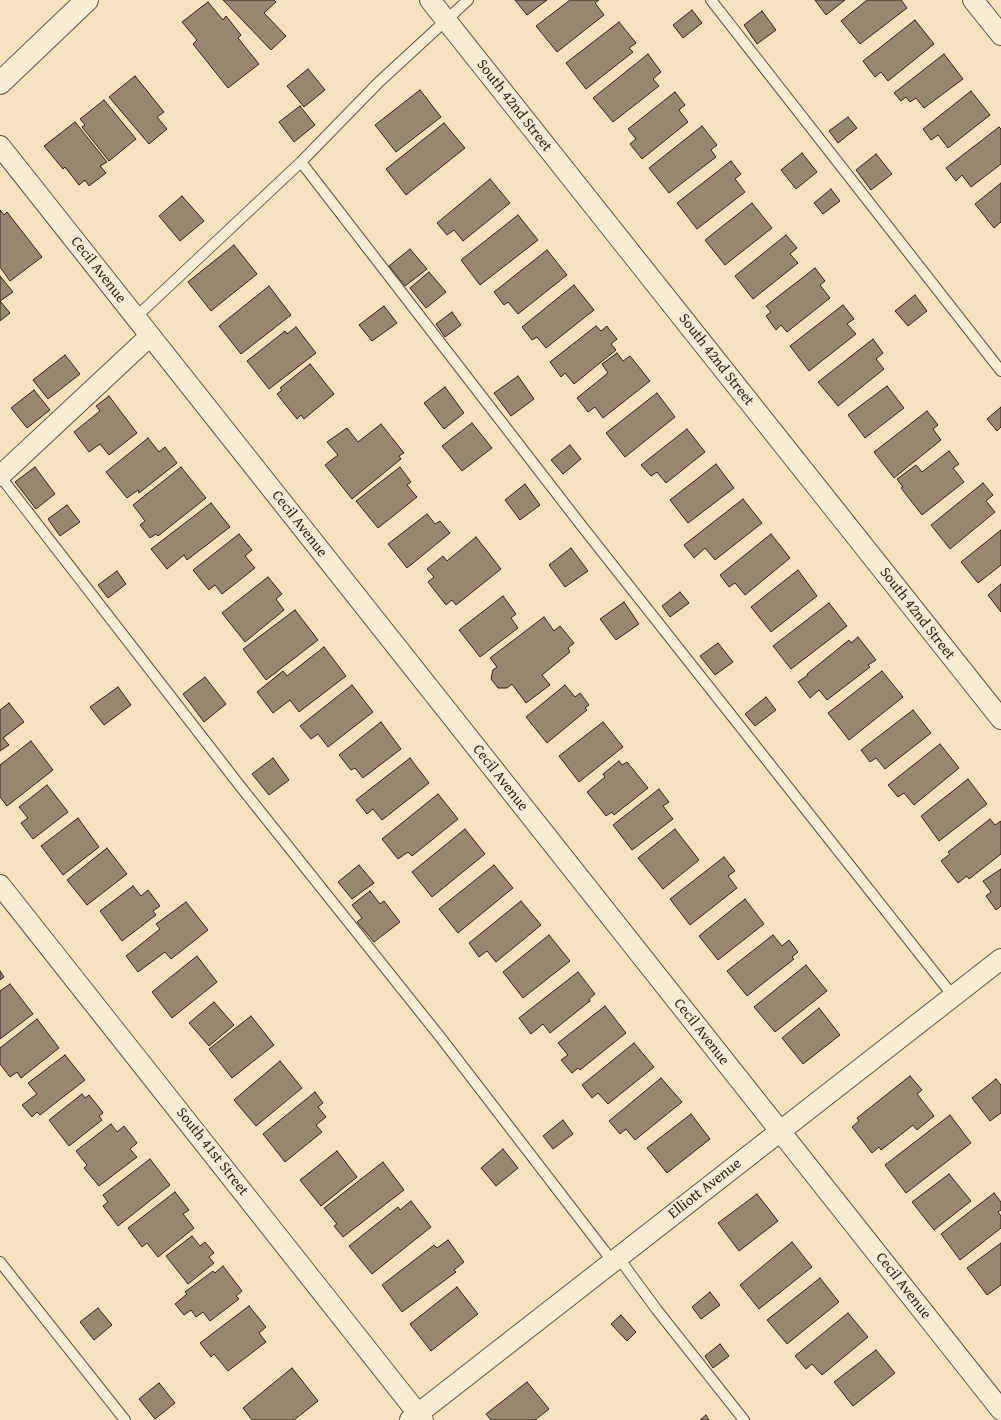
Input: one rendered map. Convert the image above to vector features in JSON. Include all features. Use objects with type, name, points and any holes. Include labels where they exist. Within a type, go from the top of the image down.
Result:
[{"type":"street","points":[[0,83],[87,0]]},
{"type":"street","name":"South 42nd Street","points":[[430,0],[1001,719]]},
{"type":"street","points":[[974,0],[1001,35]]},
{"type":"street","name":"Cecil Avenue","points":[[0,146],[1001,1410]]},
{"type":"street","points":[[0,476],[150,336]]},
{"type":"street","name":"South 41st Street","points":[[0,885],[417,1418]]},
{"type":"street","name":"Elliott Avenue","points":[[417,1418],[615,1259],[1001,959]]},
{"type":"lane","points":[[136,318],[301,162],[379,82],[468,0]]},
{"type":"lane","points":[[711,0],[1001,371]]},
{"type":"lane","points":[[301,162],[581,525],[953,996]]},
{"type":"lane","points":[[0,476],[240,786],[744,1420]]},
{"type":"lane","points":[[0,1262],[125,1420]]},
{"type":"building","points":[[223,0],[274,0],[276,2],[264,13],[286,36],[271,50]]},
{"type":"building","points":[[515,0],[547,0],[527,15]]},
{"type":"building","points":[[570,0],[599,0],[595,3],[604,15],[557,52],[536,26]]},
{"type":"building","points":[[815,0],[845,0],[826,15]]},
{"type":"building","points":[[867,0],[901,0],[907,8],[860,44],[841,21]]},
{"type":"building","points":[[208,2],[223,20],[226,16],[241,35],[238,38],[259,64],[228,88],[193,44],[197,40],[182,22]]},
{"type":"building","points":[[692,10],[702,23],[683,38],[673,25]]},
{"type":"building","points":[[762,11],[776,30],[757,44],[744,25]]},
{"type":"building","points":[[915,20],[934,44],[888,81],[881,72],[875,77],[863,61]]},
{"type":"building","points":[[619,22],[636,43],[629,48],[633,52],[586,89],[566,63]]},
{"type":"building","points":[[648,54],[661,72],[653,79],[659,86],[613,122],[593,98]]},
{"type":"building","points":[[944,54],[963,79],[924,108],[916,98],[910,102],[906,97],[901,101],[894,93]]},
{"type":"building","points":[[308,69],[325,90],[304,107],[287,86]]},
{"type":"building","points":[[135,76],[164,112],[157,117],[167,129],[149,144],[109,97]]},
{"type":"building","points":[[420,90],[441,117],[396,152],[375,125]]},
{"type":"building","points":[[971,91],[990,115],[948,148],[938,135],[931,140],[923,129]]},
{"type":"building","points":[[675,92],[685,105],[679,110],[688,122],[642,159],[630,144],[636,139],[628,129]]},
{"type":"building","points":[[104,100],[136,139],[109,161],[82,127],[85,125],[80,119]]},
{"type":"building","points":[[300,106],[315,125],[294,142],[279,122]]},
{"type":"building","points":[[848,117],[857,128],[838,143],[829,131]]},
{"type":"building","points":[[75,122],[107,162],[100,166],[106,173],[89,186],[85,180],[79,185],[65,167],[63,169],[44,146]]},
{"type":"building","points":[[444,123],[465,148],[406,195],[386,169]]},
{"type":"building","points":[[702,126],[717,145],[711,150],[716,157],[669,193],[649,168]]},
{"type":"building","points":[[999,127],[1001,129],[1001,164],[971,187],[962,175],[956,181],[946,168]]},
{"type":"building","points":[[802,153],[817,172],[796,189],[781,170]]},
{"type":"building","points":[[876,154],[892,174],[871,190],[856,170]]},
{"type":"building","points":[[731,161],[741,174],[735,179],[745,192],[697,229],[677,203]]},
{"type":"building","points":[[490,179],[510,203],[463,241],[454,230],[447,235],[437,223]]},
{"type":"building","points":[[1001,183],[1001,222],[994,228],[975,204]]},
{"type":"building","points":[[831,189],[840,201],[823,214],[814,203]]},
{"type":"building","points":[[182,196],[204,221],[180,241],[159,216]]},
{"type":"building","points":[[752,203],[772,228],[725,265],[705,240]]},
{"type":"building","points":[[0,210],[4,215],[7,212],[42,257],[10,281],[0,267]]},
{"type":"building","points":[[518,215],[538,240],[480,285],[461,260]]},
{"type":"building","points":[[786,235],[797,248],[790,254],[798,263],[753,299],[735,276]]},
{"type":"building","points":[[234,245],[257,274],[211,311],[188,282]]},
{"type":"building","points":[[410,249],[427,269],[405,286],[389,266]]},
{"type":"building","points":[[547,250],[567,275],[518,314],[508,302],[504,305],[494,292]]},
{"type":"building","points":[[815,268],[825,281],[820,285],[830,298],[787,332],[781,325],[776,330],[766,316],[771,312],[766,306]]},
{"type":"building","points":[[429,272],[446,292],[426,308],[410,288]]},
{"type":"building","points":[[0,276],[13,292],[0,301]]},
{"type":"building","points":[[574,285],[594,310],[546,348],[537,337],[532,340],[522,327]]},
{"type":"building","points":[[269,286],[291,315],[241,354],[219,326]]},
{"type":"building","points":[[915,295],[927,311],[908,326],[895,311]]},
{"type":"building","points":[[0,301],[10,313],[0,321]]},
{"type":"building","points":[[843,305],[854,319],[847,324],[856,334],[809,371],[790,346]]},
{"type":"building","points":[[384,306],[397,323],[372,341],[359,325]]},
{"type":"building","points":[[452,312],[461,325],[445,337],[436,324]]},
{"type":"building","points":[[596,326],[601,331],[607,326],[617,339],[611,344],[616,350],[574,384],[565,373],[561,377],[550,362]]},
{"type":"building","points":[[296,327],[316,353],[269,389],[247,361],[285,331],[287,334]]},
{"type":"building","points":[[873,339],[883,353],[876,359],[884,369],[838,406],[818,382]]},
{"type":"building","points":[[617,353],[623,361],[630,356],[650,381],[603,418],[595,407],[588,412],[577,398],[608,373],[602,364]]},
{"type":"building","points":[[65,355],[80,374],[48,399],[33,380]]},
{"type":"building","points":[[310,364],[334,394],[304,419],[301,415],[297,419],[277,394],[282,390],[280,388]]},
{"type":"building","points":[[518,376],[534,399],[511,416],[494,393]]},
{"type":"building","points":[[887,386],[904,408],[865,438],[848,415]]},
{"type":"building","points":[[445,387],[464,413],[444,429],[424,403]]},
{"type":"building","points":[[34,390],[50,410],[27,428],[11,408]]},
{"type":"building","points":[[657,393],[675,417],[625,457],[606,433]]},
{"type":"building","points":[[109,396],[137,433],[109,455],[100,444],[89,452],[74,432],[100,411],[96,406]]},
{"type":"building","points":[[1001,407],[1001,427],[997,431],[987,419]]},
{"type":"building","points":[[927,411],[938,425],[933,429],[941,440],[894,478],[874,452]]},
{"type":"building","points":[[472,423],[492,448],[462,471],[442,446]]},
{"type":"building","points":[[381,424],[404,453],[399,456],[401,459],[352,499],[325,465],[338,455],[327,442],[347,428],[358,442]]},
{"type":"building","points":[[687,429],[705,452],[666,483],[657,472],[651,476],[641,465]]},
{"type":"building","points":[[148,438],[159,452],[165,447],[177,463],[139,493],[138,490],[127,498],[106,472]]},
{"type":"building","points":[[570,445],[581,459],[563,474],[551,460]]},
{"type":"building","points":[[949,451],[959,464],[953,468],[964,482],[922,515],[901,488],[903,487],[897,479],[916,465],[922,472]]},
{"type":"building","points":[[716,464],[734,488],[688,523],[670,500]]},
{"type":"building","points":[[35,467],[55,494],[36,509],[15,482]]},
{"type":"building","points":[[181,467],[206,498],[158,536],[156,534],[150,538],[140,525],[145,521],[133,505]]},
{"type":"building","points":[[400,467],[411,482],[407,485],[417,497],[378,528],[356,501]]},
{"type":"building","points":[[983,483],[993,495],[986,501],[995,512],[950,549],[931,525]]},
{"type":"building","points":[[525,484],[540,505],[520,520],[505,500]]},
{"type":"building","points":[[743,499],[762,523],[715,560],[705,548],[694,558],[684,545]]},
{"type":"building","points":[[211,503],[230,527],[187,560],[184,555],[167,569],[151,549]]},
{"type":"building","points":[[67,505],[80,522],[60,536],[48,519]]},
{"type":"building","points":[[427,514],[435,524],[440,521],[450,533],[407,568],[388,544]]},
{"type":"building","points":[[1001,530],[1001,565],[978,583],[961,562]]},
{"type":"building","points":[[239,534],[252,550],[245,556],[255,568],[222,594],[215,585],[209,590],[193,570]]},
{"type":"building","points":[[771,534],[790,558],[745,595],[735,583],[729,587],[720,575]]},
{"type":"building","points":[[476,537],[501,569],[456,605],[452,600],[446,605],[428,582],[434,577],[427,569],[443,556],[447,561]]},
{"type":"building","points":[[571,548],[588,571],[565,587],[549,565]]},
{"type":"building","points":[[798,570],[817,596],[771,632],[751,607]]},
{"type":"building","points":[[117,571],[126,584],[108,598],[98,585]]},
{"type":"building","points":[[268,577],[282,594],[276,599],[284,610],[245,642],[222,613]]},
{"type":"building","points":[[1001,584],[1001,612],[988,595]]},
{"type":"building","points":[[680,592],[689,603],[670,617],[662,606]]},
{"type":"building","points":[[503,596],[516,614],[511,618],[518,628],[480,657],[459,630]]},
{"type":"building","points":[[624,602],[639,624],[616,640],[600,619]]},
{"type":"building","points":[[829,603],[847,626],[791,669],[773,646]]},
{"type":"building","points":[[295,610],[318,640],[266,680],[243,649]]},
{"type":"building","points":[[544,617],[554,631],[560,626],[574,643],[568,648],[570,652],[542,675],[550,685],[526,703],[512,684],[507,688],[498,688],[491,679],[493,670],[497,667],[490,658]]},
{"type":"building","points":[[858,637],[876,660],[868,665],[870,667],[827,700],[819,690],[810,698],[798,682],[849,640],[851,643]]},
{"type":"building","points":[[718,643],[733,662],[715,675],[700,656]]},
{"type":"building","points":[[324,647],[346,676],[299,712],[290,700],[273,713],[257,692],[283,671],[287,676]]},
{"type":"building","points":[[882,671],[903,697],[849,740],[828,713]]},
{"type":"building","points":[[205,677],[226,704],[204,722],[183,694]]},
{"type":"building","points":[[352,685],[373,712],[328,747],[318,734],[311,739],[300,726]]},
{"type":"building","points":[[565,685],[575,697],[580,693],[589,705],[585,708],[587,710],[547,743],[526,717]]},
{"type":"building","points":[[118,687],[131,705],[104,725],[90,707]]},
{"type":"building","points":[[766,697],[776,710],[755,726],[745,714]]},
{"type":"building","points":[[9,703],[24,722],[3,738],[9,745],[0,751],[0,710]]},
{"type":"building","points":[[913,710],[931,733],[885,769],[876,758],[870,762],[861,750]]},
{"type":"building","points":[[381,722],[401,749],[363,778],[355,768],[351,770],[339,755]]},
{"type":"building","points":[[603,722],[623,747],[579,782],[559,756]]},
{"type":"building","points":[[31,741],[53,770],[7,806],[0,797],[0,765]]},
{"type":"building","points":[[940,744],[959,768],[914,805],[904,793],[898,797],[888,785]]},
{"type":"building","points":[[273,758],[289,780],[269,795],[252,774]]},
{"type":"building","points":[[410,758],[429,783],[382,820],[373,809],[367,814],[356,800]]},
{"type":"building","points":[[619,761],[622,765],[627,762],[648,788],[614,815],[612,812],[606,816],[587,792],[605,777],[603,774]]},
{"type":"building","points":[[968,779],[987,804],[939,841],[921,816]]},
{"type":"building","points":[[47,785],[68,812],[33,839],[21,823],[28,818],[19,807]]},
{"type":"building","points":[[659,789],[669,802],[663,806],[673,819],[632,850],[613,825]]},
{"type":"building","points":[[438,794],[458,819],[412,856],[408,852],[398,859],[382,839]]},
{"type":"building","points":[[78,818],[99,847],[63,875],[41,846]]},
{"type":"building","points":[[990,819],[995,825],[1001,821],[1001,854],[969,879],[967,876],[958,883],[941,861],[950,854],[948,852]]},
{"type":"building","points":[[465,829],[485,854],[432,897],[412,872]]},
{"type":"building","points":[[675,829],[699,860],[663,889],[638,858]]},
{"type":"building","points":[[107,848],[127,874],[87,905],[67,880]]},
{"type":"building","points":[[724,857],[735,871],[728,876],[737,888],[690,925],[670,899]]},
{"type":"building","points":[[359,865],[374,883],[352,899],[338,882]]},
{"type":"building","points":[[494,865],[513,888],[458,933],[439,909]]},
{"type":"building","points":[[1001,869],[1001,906],[996,910],[986,896],[991,892],[983,881]]},
{"type":"building","points":[[133,886],[141,896],[148,890],[160,906],[153,911],[156,915],[122,941],[100,911]]},
{"type":"building","points":[[370,891],[380,904],[384,901],[400,922],[374,942],[357,922],[362,918],[352,905]]},
{"type":"building","points":[[745,899],[764,924],[718,960],[699,936]]},
{"type":"building","points":[[521,901],[541,925],[496,962],[487,951],[479,957],[469,943]]},
{"type":"building","points":[[186,902],[208,930],[171,959],[165,952],[138,972],[126,956],[160,929],[156,924]]},
{"type":"building","points":[[549,935],[570,961],[523,998],[503,972]]},
{"type":"building","points":[[773,935],[782,946],[789,940],[798,952],[792,957],[794,959],[747,996],[727,971]]},
{"type":"building","points":[[197,956],[217,982],[172,1018],[152,992]]},
{"type":"building","points":[[806,965],[827,991],[775,1032],[754,1007]]},
{"type":"building","points":[[0,971],[4,977],[0,980]]},
{"type":"building","points":[[578,972],[595,994],[589,999],[590,1001],[550,1033],[543,1024],[531,1034],[519,1018]]},
{"type":"building","points":[[10,984],[33,1014],[0,1039],[0,991]]},
{"type":"building","points":[[214,1002],[234,1025],[209,1046],[189,1023]]},
{"type":"building","points":[[605,1006],[626,1033],[580,1070],[578,1068],[572,1073],[561,1060],[568,1055],[558,1043]]},
{"type":"building","points":[[819,1008],[840,1035],[803,1064],[782,1038]]},
{"type":"building","points":[[251,1016],[274,1045],[232,1078],[209,1049]]},
{"type":"building","points":[[37,1019],[59,1048],[21,1078],[17,1072],[10,1077],[0,1064],[0,1048]]},
{"type":"building","points":[[634,1043],[654,1067],[608,1104],[598,1093],[592,1098],[582,1085]]},
{"type":"building","points":[[65,1055],[85,1080],[40,1115],[37,1112],[32,1117],[22,1105],[37,1094],[28,1083]]},
{"type":"building","points":[[280,1061],[302,1088],[256,1126],[234,1100]]},
{"type":"building","points":[[910,1076],[922,1090],[917,1094],[934,1116],[917,1130],[913,1125],[881,1150],[879,1147],[872,1153],[852,1127],[859,1121],[857,1118]]},
{"type":"building","points":[[661,1078],[682,1102],[635,1140],[626,1129],[620,1134],[609,1121]]},
{"type":"building","points":[[996,1079],[1001,1085],[1001,1113],[990,1121],[972,1098]]},
{"type":"building","points":[[315,1092],[323,1103],[318,1107],[326,1117],[316,1125],[322,1132],[285,1162],[263,1134]]},
{"type":"building","points":[[82,1094],[85,1098],[89,1095],[98,1106],[103,1113],[99,1116],[102,1120],[69,1146],[49,1120]]},
{"type":"building","points":[[691,1114],[710,1139],[667,1173],[647,1148]]},
{"type":"building","points":[[950,1115],[971,1143],[906,1193],[885,1165]]},
{"type":"building","points":[[563,1120],[573,1134],[553,1149],[543,1136]]},
{"type":"building","points":[[111,1124],[117,1132],[124,1126],[137,1143],[130,1149],[137,1157],[99,1186],[84,1168],[87,1165],[76,1151]]},
{"type":"building","points":[[503,1149],[518,1168],[496,1186],[481,1168]]},
{"type":"building","points":[[337,1151],[357,1177],[321,1206],[300,1180]]},
{"type":"building","points":[[150,1159],[170,1185],[118,1226],[103,1206],[108,1202],[103,1195]]},
{"type":"building","points":[[383,1162],[404,1190],[343,1237],[334,1226],[337,1224],[324,1208]]},
{"type":"building","points":[[949,1174],[971,1201],[934,1230],[912,1202]]},
{"type":"building","points":[[175,1192],[189,1210],[183,1214],[194,1228],[158,1257],[147,1243],[142,1247],[128,1228]]},
{"type":"building","points":[[994,1193],[1001,1202],[1001,1210],[998,1212],[1001,1216],[1001,1228],[960,1260],[941,1234]]},
{"type":"building","points":[[757,1194],[778,1221],[739,1251],[718,1223]]},
{"type":"building","points":[[411,1201],[431,1227],[372,1274],[349,1246],[398,1207],[400,1210]]},
{"type":"building","points":[[192,1236],[200,1246],[205,1242],[214,1253],[209,1257],[214,1263],[188,1284],[166,1256]]},
{"type":"building","points":[[448,1240],[464,1262],[454,1270],[456,1272],[402,1312],[382,1285],[434,1245],[437,1248]]},
{"type":"building","points":[[792,1242],[812,1267],[759,1309],[740,1285]]},
{"type":"building","points":[[1001,1243],[1001,1285],[987,1295],[967,1268]]},
{"type":"building","points":[[223,1266],[242,1291],[236,1296],[239,1299],[210,1321],[203,1312],[196,1317],[191,1310],[184,1315],[175,1304],[187,1294],[185,1292],[213,1271],[215,1273]]},
{"type":"building","points":[[820,1278],[839,1302],[787,1344],[767,1320]]},
{"type":"building","points":[[457,1287],[478,1314],[431,1351],[410,1324]]},
{"type":"building","points":[[710,1292],[720,1305],[701,1319],[692,1307]]},
{"type":"building","points":[[249,1306],[266,1327],[259,1333],[266,1342],[228,1371],[214,1354],[211,1357],[200,1343]]},
{"type":"building","points":[[98,1308],[112,1325],[94,1340],[80,1322]]},
{"type":"building","points":[[848,1313],[868,1337],[822,1375],[812,1364],[806,1369],[795,1356]]},
{"type":"building","points":[[621,1315],[636,1332],[627,1341],[611,1324]]},
{"type":"building","points":[[720,1344],[729,1356],[713,1368],[705,1356]]},
{"type":"building","points":[[876,1350],[895,1373],[853,1406],[834,1382]]},
{"type":"building","points":[[292,1368],[318,1401],[294,1420],[252,1420],[243,1408]]},
{"type":"building","points":[[527,1382],[549,1409],[535,1420],[491,1420],[486,1414]]},
{"type":"building","points":[[159,1383],[175,1403],[155,1419],[139,1399]]},
{"type":"building","points":[[706,1415],[709,1420],[700,1420]]}]
